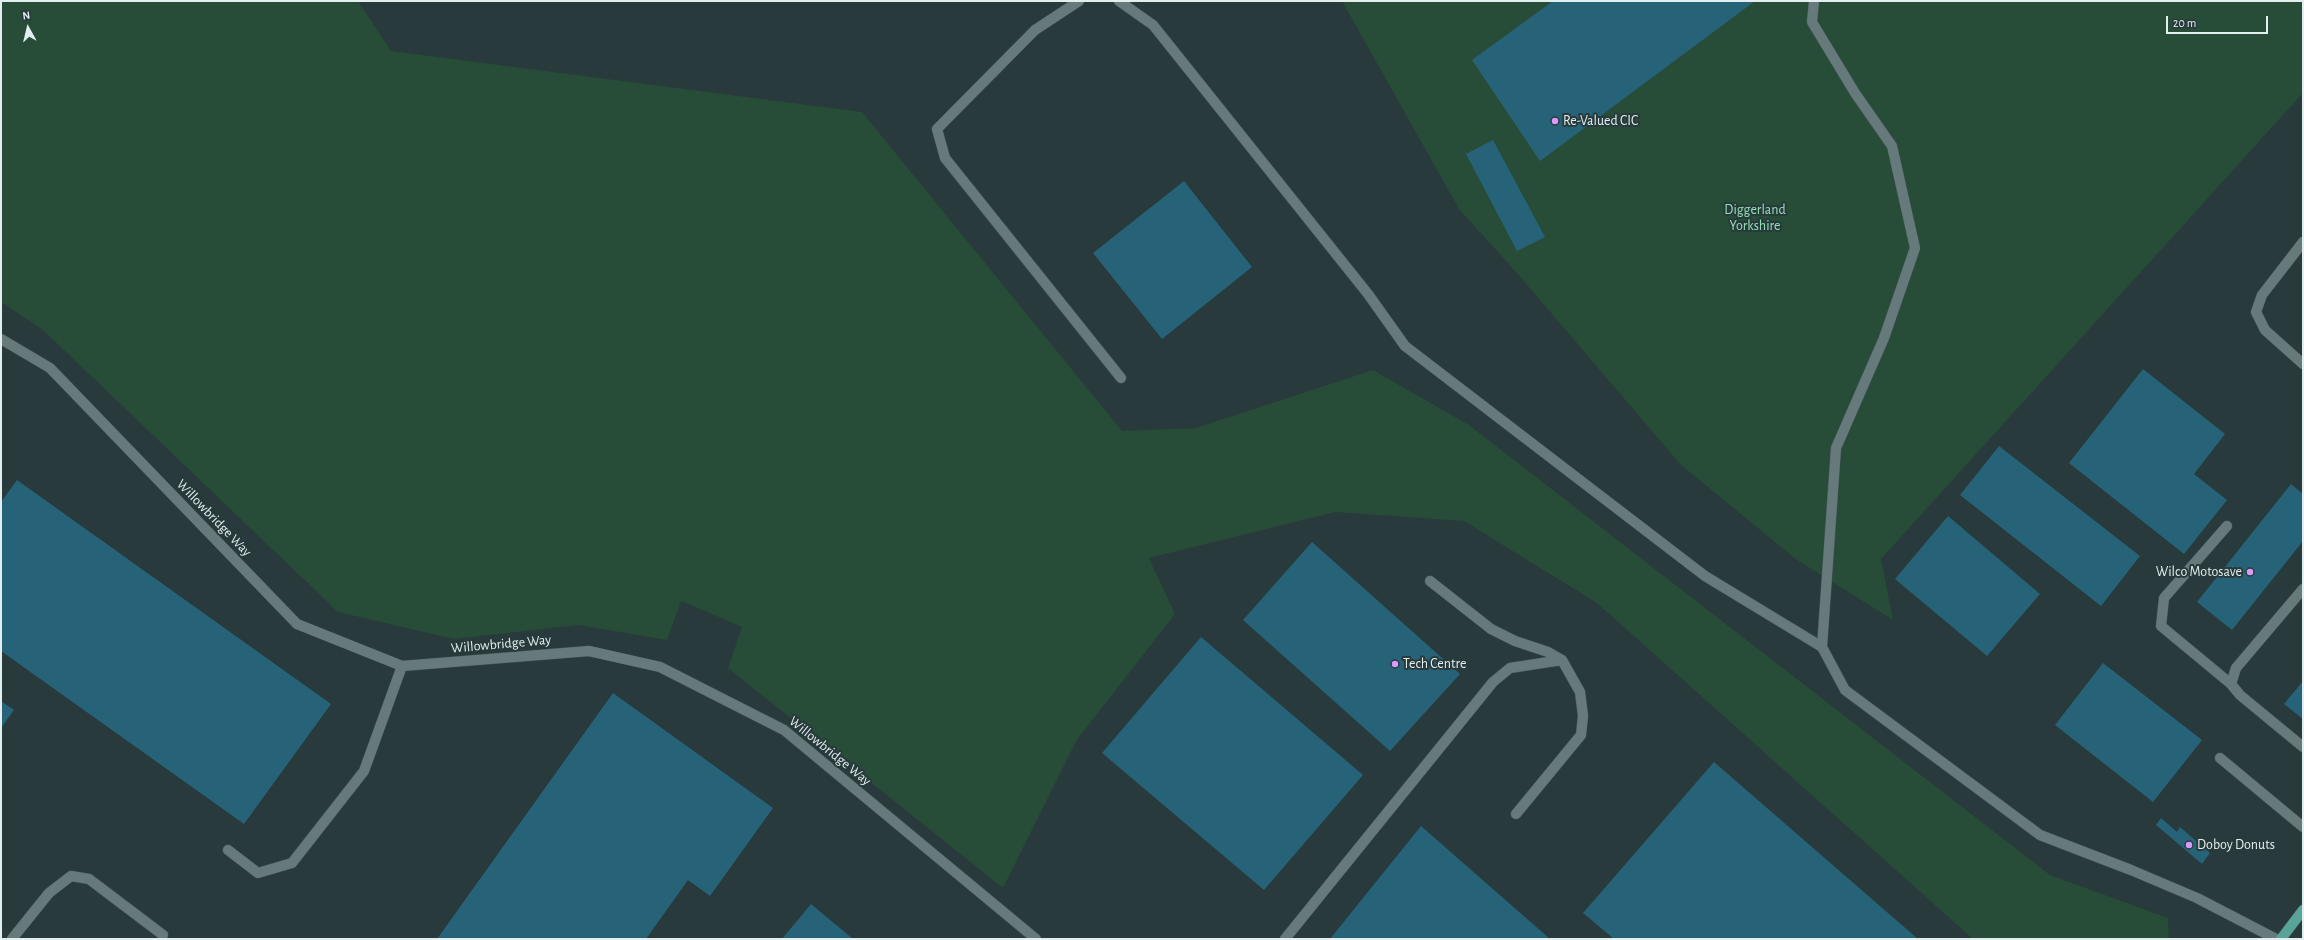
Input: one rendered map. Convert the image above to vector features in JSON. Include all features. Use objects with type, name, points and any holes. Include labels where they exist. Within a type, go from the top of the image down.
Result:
[{"type":"main road","points":[[2281,939],[2303,910]]},
{"type":"street","points":[[1079,1],[1035,30],[937,129],[945,158],[1121,378]]},
{"type":"street","points":[[1119,1],[1153,26],[1368,294],[1405,346],[1705,576],[1822,647],[1846,690],[2040,835],[2131,870],[2197,898],[2276,939]]},
{"type":"street","points":[[1814,1],[1812,22],[1855,93],[1892,146],[1915,248],[1884,338],[1836,448],[1822,647]]},
{"type":"street","points":[[2303,242],[2262,295],[2256,312],[2265,330],[2303,364]]},
{"type":"street","name":"Willowbridge Way","points":[[1,339],[50,368],[297,624],[402,666],[589,651],[660,666],[784,730],[1036,939]]},
{"type":"street","points":[[2226,526],[2164,598],[2161,626],[2231,684],[2240,695],[2303,747]]},
{"type":"street","points":[[1430,581],[1490,629],[1515,641],[1548,652],[1562,660],[1580,692],[1583,716],[1581,735],[1516,814]]},
{"type":"street","points":[[2231,684],[2236,668],[2303,589]]},
{"type":"street","points":[[1285,939],[1493,682],[1510,668],[1562,660]]},
{"type":"street","points":[[228,850],[258,873],[292,863],[364,771],[402,666]]},
{"type":"street","points":[[2220,758],[2303,827]]},
{"type":"street","points":[[12,939],[48,893],[71,876],[89,879],[163,935]]},
{"type":"green space","points":[[1,1],[358,1],[391,51],[862,112],[1122,431],[1196,428],[1373,370],[1469,425],[2050,875],[2168,918],[2169,939],[1973,939],[1597,603],[1464,521],[1335,512],[1149,558],[1175,614],[1076,741],[1003,888],[728,668],[742,627],[681,601],[667,640],[579,625],[454,639],[338,612],[43,330],[1,302]]},
{"type":"green space","name":"Diggerland Yorkshire","points":[[1342,1],[2303,1],[2303,93],[1881,559],[1893,620],[1797,560],[1681,465],[1516,272],[1459,209]]},
{"type":"building","points":[[1553,1],[1755,1],[1540,161],[1472,60]]},
{"type":"building","points":[[1493,140],[1545,237],[1517,251],[1466,154]]},
{"type":"building","points":[[1184,181],[1252,267],[1162,339],[1093,253]]},
{"type":"building","points":[[2143,369],[2225,434],[2194,474],[2227,500],[2184,554],[2069,463]]},
{"type":"building","points":[[1999,446],[2140,556],[2101,606],[1960,495]]},
{"type":"building","points":[[17,480],[331,704],[244,824],[1,651],[1,502]]},
{"type":"building","name":"Wilco Motosave","points":[[2291,484],[2303,494],[2303,541],[2232,630],[2197,602]]},
{"type":"building","points":[[1948,516],[2040,594],[1987,656],[1895,579]]},
{"type":"building","points":[[1312,542],[1460,674],[1390,751],[1243,620]]},
{"type":"building","points":[[1201,637],[1363,775],[1264,890],[1102,753]]},
{"type":"building","points":[[2103,663],[2202,740],[2153,802],[2055,725]]},
{"type":"building","points":[[2303,681],[2303,719],[2284,704]]},
{"type":"building","points":[[613,693],[773,808],[710,896],[688,880],[646,939],[437,939]]},
{"type":"building","points":[[1,701],[14,710],[1,728]]},
{"type":"building","points":[[1714,762],[1918,939],[1614,939],[1583,913]]},
{"type":"building","points":[[2161,818],[2177,832],[2180,827],[2210,853],[2202,864],[2156,825]]},
{"type":"building","points":[[1421,826],[1550,939],[1330,939]]},
{"type":"building","points":[[811,904],[853,939],[782,939]]},
{"type":"place","name":"Re-Valued CIC","points":[[1555,121]]},
{"type":"place","name":"Wilco Motosave","points":[[2250,572]]},
{"type":"place","name":"Tech Centre","points":[[1395,664]]},
{"type":"place","name":"Doboy Donuts","points":[[2189,845]]}]
